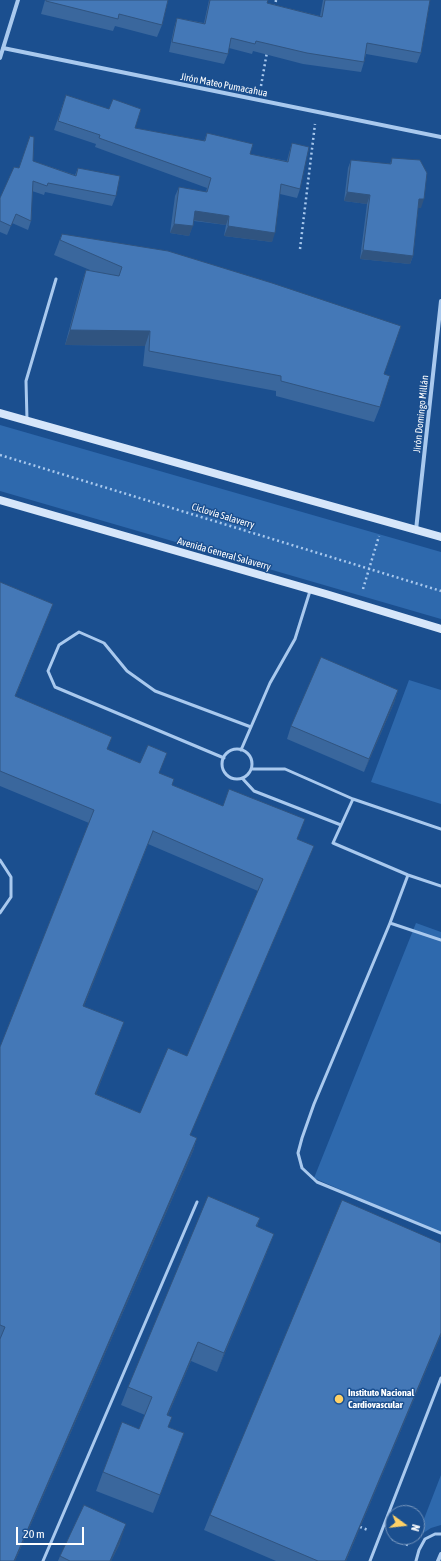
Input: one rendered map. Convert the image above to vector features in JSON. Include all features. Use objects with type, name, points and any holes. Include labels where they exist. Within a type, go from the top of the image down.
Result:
[{"type":"main road","points":[[0,412],[441,537]]},
{"type":"main road","name":"Avenida General Salaverry","points":[[0,501],[441,629]]},
{"type":"street","points":[[0,58],[18,0]]},
{"type":"street","name":"Jirón Mateo Pumacahua","points":[[3,48],[441,137]]},
{"type":"street","name":"Jirón Domingo Millán","points":[[416,530],[441,301]]},
{"type":"street","points":[[438,1561],[441,1554]]},
{"type":"lane","points":[[27,420],[26,381],[56,279]]},
{"type":"lane","points":[[241,750],[270,684],[295,639],[310,590]]},
{"type":"lane","points":[[224,758],[55,687],[48,671],[59,645],[78,632],[104,643],[127,671],[155,691],[251,727]]},
{"type":"lane","points":[[241,750],[246,752],[251,760],[252,769],[242,778],[233,778],[225,773],[223,768],[224,758],[232,751],[241,750]]},
{"type":"lane","points":[[252,769],[285,769],[353,799],[441,829]]},
{"type":"lane","points":[[242,778],[254,791],[341,825]]},
{"type":"lane","points":[[353,799],[333,843],[408,875],[441,886]]},
{"type":"lane","points":[[0,860],[11,877],[11,897],[0,913]]},
{"type":"lane","points":[[408,875],[390,923],[314,1104],[298,1153],[302,1168],[317,1182],[441,1233]]},
{"type":"lane","points":[[390,923],[441,940]]},
{"type":"lane","points":[[43,1561],[197,1202]]},
{"type":"lane","points":[[370,1561],[441,1378]]},
{"type":"lane","points":[[416,1561],[419,1550],[425,1539],[436,1534],[441,1534]]},
{"type":"path","points":[[275,8],[276,0]]},
{"type":"path","points":[[259,100],[268,46]]},
{"type":"path","points":[[300,249],[316,111]]},
{"type":"path","name":"Ciclovía Salaverry","points":[[0,455],[441,591]]},
{"type":"path","points":[[358,604],[383,520]]},
{"type":"shaded area","points":[[0,425],[441,552],[441,619],[0,491]]},
{"type":"shaded area","points":[[409,680],[441,690],[441,804],[371,782]]},
{"type":"shaded area","points":[[416,923],[441,932],[441,1234],[314,1178]]},
{"type":"shaded area","points":[[441,1475],[441,1525],[425,1532],[425,1516]]},
{"type":"building","points":[[46,0],[168,0],[162,25],[119,14],[118,19]]},
{"type":"building","points":[[210,0],[268,0],[267,3],[322,17],[325,0],[430,0],[421,53],[367,43],[364,62],[307,53],[256,41],[255,44],[231,38],[228,54],[172,42],[177,18],[205,24]]},
{"type":"building","points":[[66,95],[109,109],[113,99],[141,109],[135,128],[205,141],[207,133],[253,144],[250,154],[288,162],[292,143],[309,147],[300,189],[281,184],[275,233],[228,226],[229,216],[195,211],[193,226],[174,224],[179,187],[207,192],[211,178],[99,138],[100,135],[58,121]]},
{"type":"building","points":[[30,136],[34,137],[33,161],[76,176],[78,168],[120,176],[116,196],[48,183],[47,186],[33,181],[31,221],[16,214],[11,226],[0,221],[0,198],[14,167],[19,168]]},
{"type":"building","points":[[392,158],[420,160],[427,173],[424,199],[419,199],[413,256],[363,250],[370,195],[347,192],[351,160],[391,164]]},
{"type":"building","points":[[62,234],[168,251],[272,283],[401,326],[384,374],[390,376],[380,407],[281,381],[281,376],[149,351],[150,331],[70,330],[86,270],[119,276],[122,267],[60,240]]},
{"type":"building","points":[[0,582],[53,604],[15,696],[112,737],[107,749],[140,763],[148,745],[167,753],[159,773],[174,779],[172,785],[223,806],[229,789],[305,819],[297,839],[314,846],[190,1135],[197,1138],[14,1561],[0,1561],[0,1339],[5,1327],[0,1325],[0,1047],[94,810],[0,771]],"holes":[[[153,831],[263,879],[187,1056],[168,1048],[140,1113],[95,1094],[124,1022],[83,1006]]]},
{"type":"building","points":[[321,657],[398,690],[369,759],[291,726]]},
{"type":"building","points":[[208,1196],[260,1218],[256,1226],[274,1234],[224,1353],[198,1342],[167,1415],[172,1417],[168,1427],[184,1433],[160,1495],[103,1472],[122,1422],[139,1429],[152,1397],[128,1387]]},
{"type":"building","points":[[342,1200],[441,1243],[441,1333],[345,1561],[318,1561],[210,1515]]},
{"type":"building","points":[[84,1505],[126,1524],[110,1561],[70,1561],[60,1556]]},
{"type":"place","name":"Instituto Nacional Cardiovascular","points":[[339,1399]]}]
